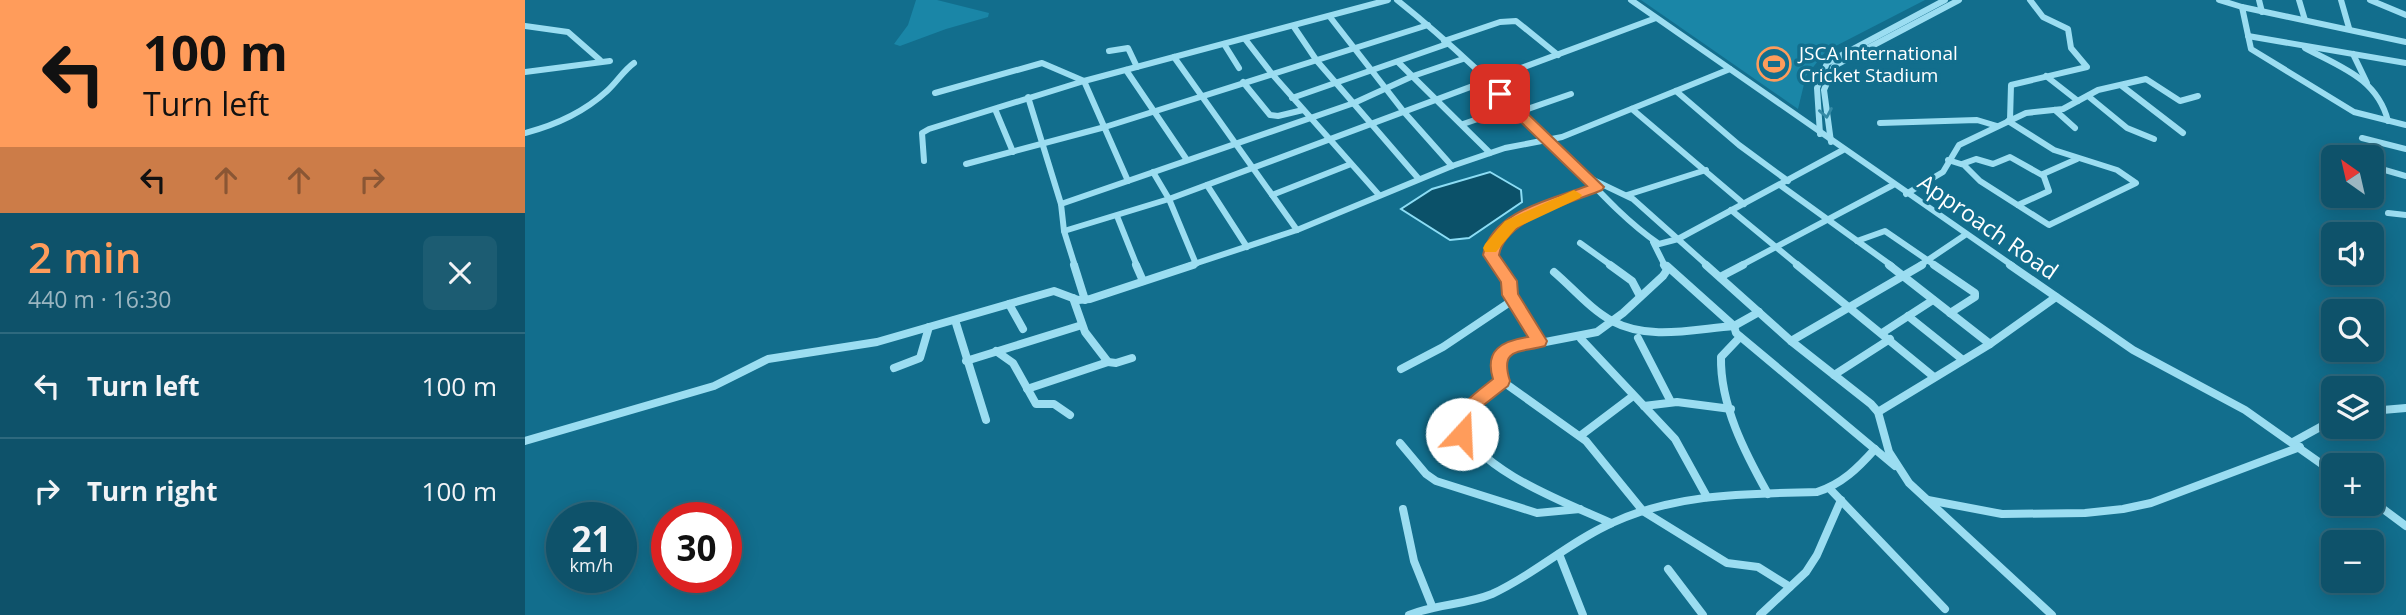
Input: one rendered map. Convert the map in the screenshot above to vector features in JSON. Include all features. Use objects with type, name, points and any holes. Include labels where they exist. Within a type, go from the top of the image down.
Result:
[{"type":"street","points":[[924,161],[922,133],[1028,97],[1126,69],[1294,27],[1388,0]]},
{"type":"street","points":[[1397,0],[1550,140],[1653,242],[1666,265],[1734,326],[1740,337],[1898,469],[1927,500],[2052,615]]},
{"type":"street","name":"Approach Road","points":[[1631,0],[2133,350],[2245,410],[2321,462]]},
{"type":"street","points":[[1820,134],[1816,93],[1819,76],[1827,63],[1945,0]]},
{"type":"street","points":[[1831,142],[1823,90],[1834,66],[1959,0]]},
{"type":"street","points":[[2009,120],[2010,86],[2087,67],[2071,48],[2068,29],[2041,15],[2030,0]]},
{"type":"street","points":[[2219,0],[2262,12],[2406,42]]},
{"type":"street","points":[[2259,0],[2262,12]]},
{"type":"street","points":[[2299,0],[2305,20]]},
{"type":"street","points":[[2341,0],[2349,28]]},
{"type":"street","points":[[2370,0],[2402,9],[2406,15]]},
{"type":"street","points":[[2242,7],[2251,48],[2332,101],[2354,112],[2406,125]]},
{"type":"street","points":[[1330,17],[1404,112],[1453,166]]},
{"type":"street","points":[[1064,232],[1169,199],[1656,18]]},
{"type":"street","points":[[1292,98],[1398,62],[1500,22],[1516,20],[1558,55]]},
{"type":"street","points":[[525,26],[568,30],[578,36],[600,61]]},
{"type":"street","points":[[966,164],[1105,127],[1428,26]]},
{"type":"street","points":[[1294,27],[1317,61],[1418,178]]},
{"type":"street","points":[[2248,36],[2406,63]]},
{"type":"street","points":[[1245,39],[1292,98],[1379,195]]},
{"type":"street","points":[[1224,44],[1239,68]]},
{"type":"street","points":[[2299,44],[2369,87],[2381,99],[2388,121]]},
{"type":"street","points":[[1109,51],[1128,48],[1137,67]]},
{"type":"street","points":[[2353,54],[2369,87]]},
{"type":"street","points":[[1174,57],[1297,230]]},
{"type":"street","points":[[1061,204],[1354,103],[1413,76],[1463,59]]},
{"type":"street","points":[[525,72],[610,61]]},
{"type":"street","points":[[1398,62],[1490,153]]},
{"type":"street","points":[[525,133],[568,120],[609,89],[622,71],[634,63]]},
{"type":"street","points":[[935,93],[1042,63],[1049,64],[1084,81],[1128,181]]},
{"type":"street","points":[[1126,69],[1187,160]]},
{"type":"street","points":[[525,441],[714,386],[768,359],[877,342],[1054,291],[1063,292],[1073,299],[1084,300],[1297,230],[1418,178],[1490,153],[1550,140],[1730,69]]},
{"type":"street","points":[[2046,76],[2078,102]]},
{"type":"street","points":[[1906,194],[1943,172],[1959,145],[2026,113],[2054,110],[2078,102],[2098,90],[2146,79],[2182,101],[2198,96]]},
{"type":"street","points":[[1243,82],[1270,115],[1278,116],[1303,110]]},
{"type":"street","points":[[2121,85],[2183,133]]},
{"type":"street","points":[[1676,91],[1739,145],[1788,181]]},
{"type":"street","points":[[1463,124],[1571,94]]},
{"type":"street","points":[[2088,96],[2127,128],[2154,139]]},
{"type":"street","points":[[1028,97],[1061,204],[1064,232],[1084,300]]},
{"type":"street","points":[[995,109],[1013,152]]},
{"type":"street","points":[[1632,109],[1744,204]]},
{"type":"street","points":[[2054,110],[2075,128]]},
{"type":"street","points":[[1881,124],[1977,120],[1997,126]]},
{"type":"street","points":[[1948,160],[1962,164],[1978,180],[2052,225],[2136,183],[2117,170],[2077,159],[2048,147],[2009,120]]},
{"type":"street","points":[[2362,138],[2406,149]]},
{"type":"street","points":[[1653,242],[1665,244],[1678,239],[1843,150]]},
{"type":"street","points":[[1962,164],[1976,159],[1994,164],[2009,157],[2042,175],[2049,191],[2041,198],[2030,199],[2018,205]]},
{"type":"street","points":[[2042,175],[2077,159]]},
{"type":"street","points":[[1272,195],[1351,164]]},
{"type":"street","points":[[1627,195],[1706,170]]},
{"type":"street","points":[[2384,170],[2406,176]]},
{"type":"street","points":[[1153,172],[1169,199],[1196,264]]},
{"type":"street","points":[[1585,176],[1627,195],[1791,341],[1878,411],[1889,452],[1898,469]]},
{"type":"street","points":[[1207,185],[1247,247]]},
{"type":"street","points":[[1780,185],[1905,276],[1990,344]]},
{"type":"street","points":[[1720,277],[1893,185]]},
{"type":"street","points":[[1539,341],[1513,300],[1509,281],[1491,255],[1493,242],[1504,229],[1522,217],[1597,187]]},
{"type":"street","points":[[1731,211],[1851,306],[1934,377]]},
{"type":"street","points":[[2388,213],[2406,215]]},
{"type":"street","points":[[1117,216],[1143,281]]},
{"type":"street","points":[[1857,241],[1885,231],[1976,294],[1950,313]]},
{"type":"street","points":[[1791,341],[1905,276],[1965,235]]},
{"type":"street","points":[[1580,243],[1632,282],[1640,296]]},
{"type":"street","points":[[1666,265],[1666,273],[1613,322],[1581,339],[1514,345],[1500,355],[1497,365],[1502,381],[1580,436],[1643,511],[1727,563],[1758,566],[1790,587]]},
{"type":"street","points":[[1555,272],[1613,322],[1645,331],[1734,326],[1759,312]]},
{"type":"street","points":[[1878,411],[1990,344],[2056,298]]},
{"type":"street","points":[[1073,299],[1081,325],[1108,362]]},
{"type":"street","points":[[1401,369],[1443,346],[1513,300]]},
{"type":"street","points":[[1882,333],[1933,300]]},
{"type":"street","points":[[1009,304],[1023,329]]},
{"type":"street","points":[[1908,316],[1963,360]]},
{"type":"street","points":[[955,320],[986,420]]},
{"type":"street","points":[[966,361],[1081,325]]},
{"type":"street","points":[[894,368],[920,358],[929,327]]},
{"type":"street","points":[[1740,337],[1727,350],[1720,364],[1744,449],[1768,494]]},
{"type":"street","points":[[1638,338],[1670,400]]},
{"type":"street","points":[[1581,339],[1675,439],[1707,497]]},
{"type":"street","points":[[1834,375],[1890,340]]},
{"type":"street","points":[[996,351],[1013,363],[1036,404],[1053,404],[1070,415]]},
{"type":"street","points":[[1027,389],[1108,362],[1116,363],[1132,358]]},
{"type":"street","points":[[1502,381],[1474,403],[1463,416],[1459,428],[1462,434],[1492,462],[1611,523]]},
{"type":"street","points":[[1580,436],[1633,396]]},
{"type":"street","points":[[1644,407],[1670,400],[1731,409]]},
{"type":"street","points":[[2384,410],[2406,408]]},
{"type":"street","points":[[1927,500],[2002,514],[2085,513],[2123,509],[2151,503],[2296,444],[2321,428]]},
{"type":"street","points":[[1400,443],[1426,474],[1436,481],[1537,513],[1581,508]]},
{"type":"street","points":[[1409,615],[1432,606],[1484,597],[1611,523],[1661,505],[1707,497],[1817,492],[1830,489],[1854,473],[1875,449]]},
{"type":"street","points":[[1830,489],[1945,610]]},
{"type":"street","points":[[1760,615],[1806,572],[1817,555],[1841,500]]},
{"type":"street","points":[[1403,509],[1414,561],[1432,606]]},
{"type":"street","points":[[2384,510],[2406,526]]},
{"type":"street","points":[[1559,554],[1583,615]]},
{"type":"street","points":[[1668,569],[1703,615]]},
{"type":"shaded area","points":[[916,0],[937,0],[989,13],[988,17],[900,46],[894,44],[908,25]]},
{"type":"shaded area","name":"JSCA International Cricket Stadium","points":[[1641,0],[1925,0],[1826,51],[1806,76],[1798,109]]},
{"type":"shaded area","points":[[1490,172],[1521,190],[1522,202],[1469,238],[1450,240],[1401,209],[1432,189]]},
{"type":"slow traffic","points":[[1490,248],[1504,229],[1522,217],[1574,195]]},
{"type":"place","name":"JSCA International Cricket Stadium","points":[[1774,64]]},
{"type":"route","points":[[1462,434],[1459,428],[1463,416],[1474,403],[1502,381],[1497,365],[1500,355],[1514,345],[1539,341],[1510,295],[1509,281],[1491,255],[1493,242],[1504,229],[1522,217],[1597,187],[1500,94]]}]
